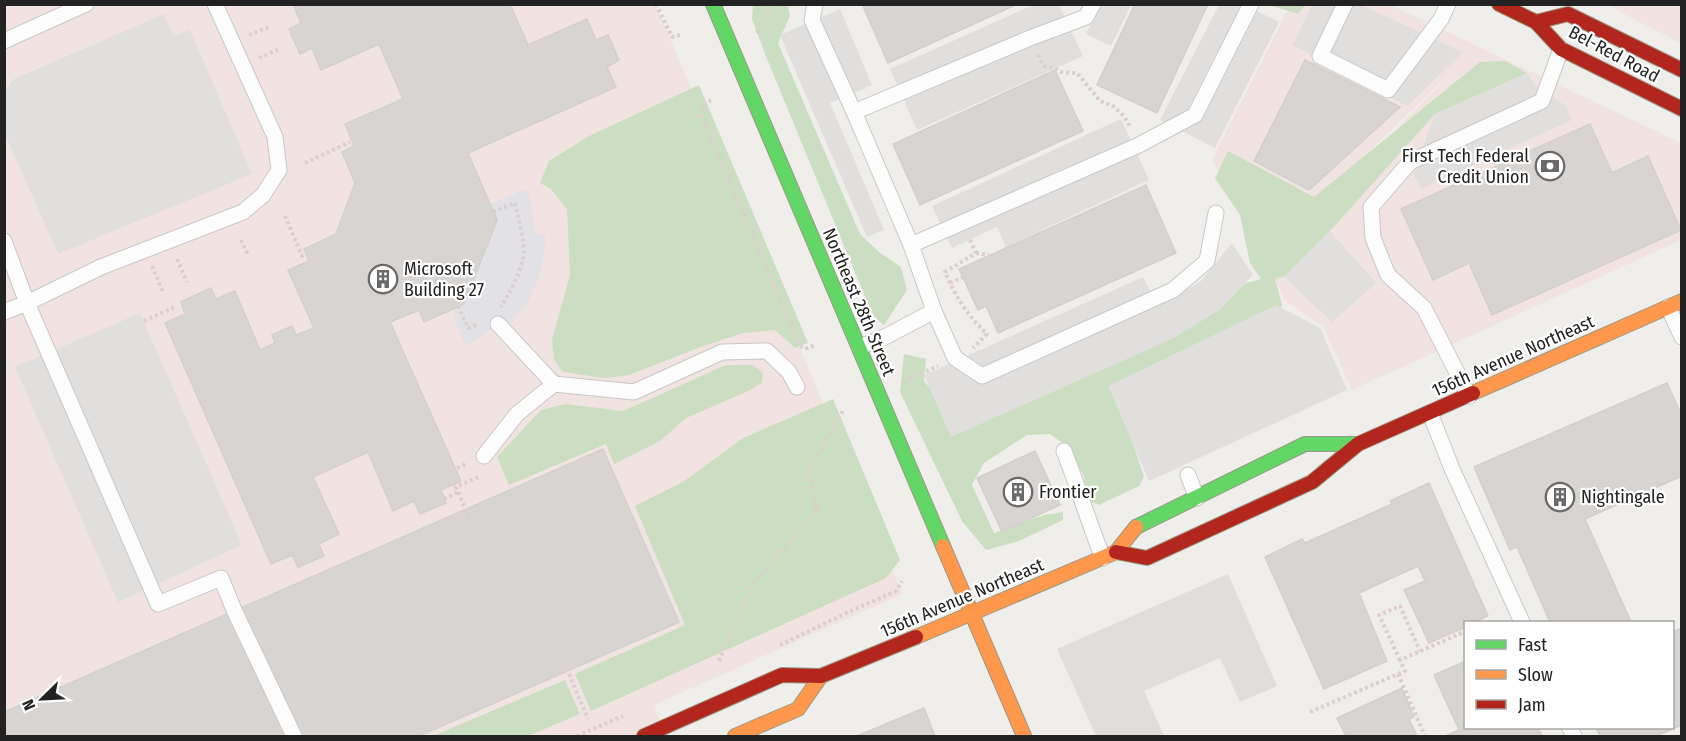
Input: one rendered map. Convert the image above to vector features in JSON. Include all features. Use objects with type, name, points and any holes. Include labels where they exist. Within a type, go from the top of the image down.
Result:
[{"type":"main road","name":"Northeast 28th Street","points":[[713,4],[1024,736]]},
{"type":"main road","name":"Bel-Red Road","points":[[1499,4],[1536,22],[1561,49],[1682,109]]},
{"type":"main road","name":"Bel-Red Road","points":[[1536,22],[1568,14],[1682,70]]},
{"type":"main road","name":"156th Avenue Northeast","points":[[1109,555],[1147,558],[1312,482],[1358,444],[1675,304]]},
{"type":"main road","name":"156th Avenue Northeast","points":[[644,736],[782,675],[821,675],[1109,555],[1137,525],[1305,444],[1358,444]]},
{"type":"main road","points":[[735,736],[798,709],[821,675]]},
{"type":"lane","points":[[4,41],[86,4]]},
{"type":"lane","points":[[4,312],[102,267],[243,212],[263,195],[279,170],[275,137],[215,4]]},
{"type":"lane","points":[[815,4],[812,20],[911,245],[934,311],[956,358],[982,376],[1173,290],[1207,261],[1216,213]]},
{"type":"lane","points":[[854,112],[1086,17],[1093,4]]},
{"type":"lane","points":[[911,245],[1139,145],[1195,114],[1251,4]]},
{"type":"lane","points":[[1345,4],[1320,56],[1388,90],[1441,19],[1448,4]]},
{"type":"lane","points":[[1536,22],[1549,4]]},
{"type":"lane","points":[[1469,396],[1424,308],[1388,274],[1373,238],[1371,207],[1410,162],[1542,101],[1561,49]]},
{"type":"lane","points":[[4,241],[27,303],[158,604],[221,578],[294,736]]},
{"type":"lane","points":[[1675,304],[1682,337]]},
{"type":"lane","points":[[859,347],[879,340],[934,311]]},
{"type":"lane","points":[[498,317],[554,384],[634,392],[722,352],[767,351],[789,372],[797,387]]},
{"type":"lane","points":[[484,456],[517,414],[554,384]]},
{"type":"lane","points":[[1430,413],[1452,469],[1522,621]]},
{"type":"lane","points":[[1064,452],[1081,495],[1089,524],[1109,555]]},
{"type":"lane","points":[[1188,475],[1197,498]]},
{"type":"path","points":[[656,4],[672,37],[683,34]]},
{"type":"path","points":[[753,42],[772,4]]},
{"type":"path","points":[[261,30],[269,27]]},
{"type":"path","points":[[1030,38],[1044,66],[1060,72],[1077,73],[1100,101],[1113,106],[1124,116],[1139,145]]},
{"type":"path","points":[[271,53],[279,49]]},
{"type":"path","points":[[711,100],[704,105],[702,117],[800,346],[805,349],[815,345]]},
{"type":"path","points":[[305,163],[350,142]]},
{"type":"path","points":[[493,212],[514,203],[523,240],[523,259],[498,317]]},
{"type":"path","points":[[285,216],[302,255],[306,254]]},
{"type":"path","points":[[963,223],[976,253]]},
{"type":"path","points":[[241,240],[248,255]]},
{"type":"path","points":[[974,347],[987,334],[972,320],[949,283],[945,272],[976,253],[989,255]]},
{"type":"path","points":[[176,255],[187,282]]},
{"type":"path","points":[[152,265],[163,292]]},
{"type":"path","points":[[458,306],[468,328],[481,323]]},
{"type":"path","points":[[144,321],[175,307]]},
{"type":"path","points":[[898,384],[940,365]]},
{"type":"path","points":[[719,661],[751,587],[817,509],[808,471],[843,411]]},
{"type":"path","points":[[469,517],[456,487],[483,476]]},
{"type":"path","points":[[444,499],[458,492]]},
{"type":"path","points":[[896,591],[902,581]]},
{"type":"path","points":[[1310,712],[1405,671],[1378,615],[1400,606],[1420,651]]},
{"type":"path","points":[[1400,660],[1464,632]]},
{"type":"path","points":[[569,674],[588,718]]},
{"type":"path","points":[[1398,674],[1425,736]]},
{"type":"shaded area","points":[[1359,4],[1463,52],[1407,106],[1293,45],[1312,5]]},
{"type":"shaded area","points":[[4,5],[656,5],[903,594],[654,705],[667,736],[5,736]]},
{"type":"shaded area","points":[[1033,5],[1059,5],[1083,56],[917,130],[890,69]]},
{"type":"shaded area","points":[[1089,5],[1131,5],[1111,46],[1086,34],[1097,9]]},
{"type":"shaded area","points":[[1219,5],[1245,5],[1279,22],[1215,148],[1160,120]]},
{"type":"shaded area","points":[[1290,5],[1391,5],[1681,143],[1681,240],[1352,390],[1323,326],[1286,302],[1267,262],[1458,66],[1264,252],[1212,160]]},
{"type":"shaded area","points":[[1607,5],[1681,5],[1681,43],[1674,40]]},
{"type":"shaded area","points":[[840,9],[872,85],[830,103],[884,230],[867,237],[780,35]]},
{"type":"shaded area","points":[[164,14],[173,36],[190,30],[252,174],[58,254],[5,134],[5,90],[14,79]]},
{"type":"shaded area","points":[[1527,73],[1535,85],[1566,106],[1572,120],[1421,189],[1413,174],[1435,114]]},
{"type":"shaded area","points":[[1121,119],[1149,180],[1006,247],[997,227],[952,248],[932,206]]},
{"type":"shaded area","points":[[527,189],[535,234],[545,235],[541,269],[535,286],[529,300],[509,326],[498,324],[478,339],[465,345],[454,318],[457,316],[453,309],[490,204]]},
{"type":"shaded area","points":[[1330,231],[1376,283],[1332,322],[1284,277]]},
{"type":"shaded area","points":[[1232,243],[1253,275],[1221,309],[1172,339],[951,437],[924,375],[1143,277],[1157,305],[1200,282]]},
{"type":"shaded area","points":[[1276,305],[1320,328],[1347,390],[1149,481],[1108,386]]},
{"type":"shaded area","points":[[140,313],[242,545],[118,602],[15,367]]},
{"type":"shaded area","points":[[1228,574],[1277,686],[1240,702],[1220,658],[1144,691],[1164,736],[1096,736],[1057,649]]},
{"type":"green space","points":[[1305,4],[1298,14],[1269,5]]},
{"type":"green space","points":[[753,5],[788,5],[790,16],[778,43],[860,234],[879,252],[901,267],[907,290],[884,325],[873,316],[765,54],[752,19]]},
{"type":"green space","points":[[1505,61],[1527,73],[1435,114],[1330,231],[1284,277],[1275,278],[1282,305],[1273,322],[1116,391],[1144,477],[1139,486],[1099,505],[1087,500],[1084,477],[1069,448],[1050,434],[1027,435],[984,463],[972,485],[994,533],[1044,515],[1063,512],[1063,520],[1019,541],[986,550],[962,521],[900,392],[904,354],[926,359],[924,381],[947,408],[1196,322],[1246,283],[1261,279],[1250,263],[1240,215],[1215,178],[1228,151],[1314,197],[1480,62]]},
{"type":"green space","points":[[699,85],[808,343],[795,348],[775,330],[743,333],[629,375],[604,378],[563,372],[554,360],[552,340],[570,275],[567,209],[551,189],[540,183],[549,161],[589,136]]},
{"type":"green space","points":[[726,365],[753,365],[763,373],[762,383],[686,418],[660,441],[614,464],[606,444],[509,485],[497,457],[541,410],[565,404],[623,411]]},
{"type":"green space","points":[[833,399],[900,560],[886,578],[591,711],[575,674],[685,625],[635,506],[683,482],[743,438]]},
{"type":"green space","points":[[565,680],[580,714],[528,736],[433,736]]},
{"type":"building","name":"Microsoft Building 27","points":[[293,4],[510,4],[528,45],[587,19],[596,40],[608,35],[619,60],[607,67],[616,87],[468,153],[497,220],[464,304],[424,322],[419,310],[390,322],[461,481],[441,490],[446,503],[420,514],[414,501],[393,511],[368,452],[313,477],[339,534],[319,544],[324,556],[298,567],[292,555],[271,564],[165,323],[185,314],[181,302],[211,288],[216,299],[235,291],[260,350],[275,343],[272,335],[292,326],[296,335],[314,328],[288,270],[309,261],[304,249],[336,234],[355,183],[342,152],[354,146],[345,124],[403,99],[379,44],[321,70],[312,48],[300,54],[289,29],[301,23]]},
{"type":"building","points":[[862,4],[1018,4],[888,63]]},
{"type":"building","points":[[1135,4],[1208,4],[1157,113],[1097,85]]},
{"type":"building","points":[[1305,60],[1400,107],[1309,190],[1254,161]]},
{"type":"building","points":[[1055,70],[1083,131],[920,205],[893,144]]},
{"type":"building","points":[[1590,124],[1612,173],[1648,156],[1681,230],[1492,315],[1469,263],[1433,280],[1401,209]]},
{"type":"building","points":[[1146,185],[1176,253],[998,333],[986,306],[978,310],[959,269]]},
{"type":"building","name":"Nightingale","points":[[1667,383],[1682,416],[1682,476],[1585,519],[1631,621],[1550,621],[1517,547],[1510,550],[1474,467]]},
{"type":"building","points":[[603,449],[679,622],[419,736],[4,736],[4,712]]},
{"type":"building","name":"Frontier","points":[[1035,451],[1060,505],[1002,532],[977,478]]},
{"type":"building","points":[[1429,483],[1488,616],[1477,621],[1464,621],[1464,628],[1429,643],[1404,590],[1425,581],[1418,566],[1359,593],[1387,661],[1324,689],[1265,557],[1302,539],[1305,543],[1392,504],[1390,501]]},
{"type":"building","points":[[1682,628],[1682,725],[1674,728],[1674,631]]},
{"type":"building","points":[[1464,662],[1464,729],[1538,729],[1542,736],[1445,736],[1459,730],[1434,675]]},
{"type":"building","points":[[1402,688],[1414,717],[1409,719],[1417,736],[1346,736],[1337,718]]},
{"type":"building","points":[[924,708],[935,736],[857,736]]},
{"type":"building","points":[[1596,729],[1673,729],[1656,736],[1600,736]]},
{"type":"traffic: fast","points":[[713,4],[943,546]]},
{"type":"traffic: fast","points":[[1136,527],[1305,444],[1358,444]]},
{"type":"traffic: slow","points":[[1473,393],[1682,301]]},
{"type":"traffic: slow","points":[[916,637],[1116,552],[1136,527]]},
{"type":"traffic: slow","points":[[943,546],[1024,736]]},
{"type":"traffic: slow","points":[[735,736],[798,709],[821,676]]},
{"type":"traffic: jam","points":[[1499,4],[1536,22],[1561,49],[1682,109]]},
{"type":"traffic: jam","points":[[1536,22],[1568,14],[1682,70]]},
{"type":"traffic: jam","points":[[1116,552],[1147,558],[1312,482],[1358,444],[1473,393]]},
{"type":"traffic: jam","points":[[644,736],[782,675],[821,676],[916,637]]},
{"type":"place","name":"First Tech Federal Credit Union","points":[[1550,166]]},
{"type":"place","name":"Microsoft Building 27","points":[[383,279]]},
{"type":"place","name":"Frontier","points":[[1018,492]]},
{"type":"place","name":"Nightingale","points":[[1560,497]]}]
